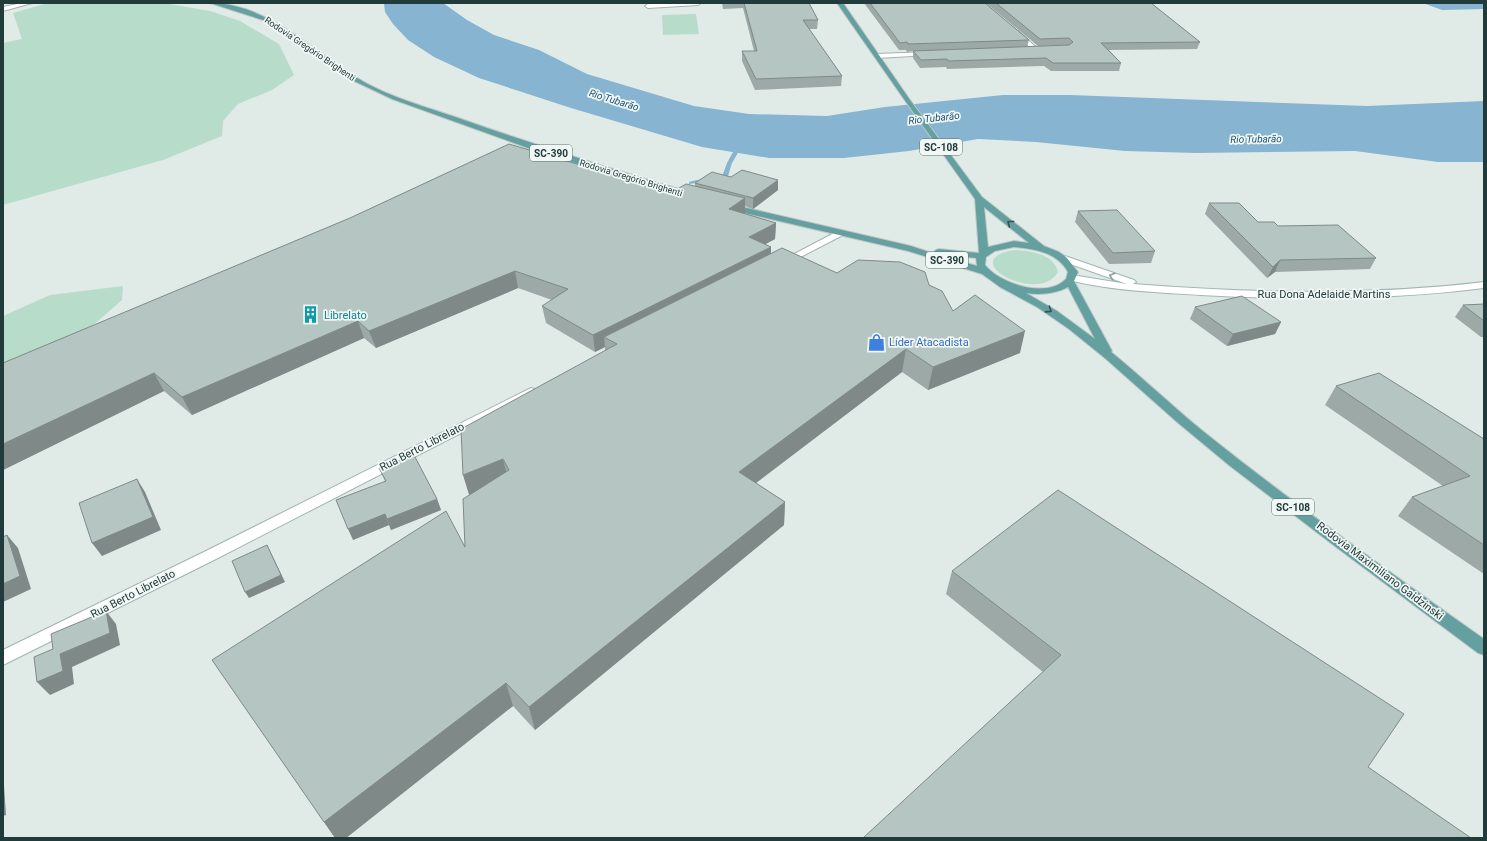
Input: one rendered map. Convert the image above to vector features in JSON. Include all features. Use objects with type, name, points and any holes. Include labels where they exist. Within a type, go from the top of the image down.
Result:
[{"type":"main road","name":"Rodovia Gregório Brighenti","points":[[213,3],[244,11],[268,20],[335,68],[394,98],[542,150],[697,198]]},
{"type":"main road","name":"SC-108","points":[[840,3],[908,101],[977,196],[1041,248]]},
{"type":"main road","points":[[977,196],[983,254]]},
{"type":"main road","name":"SC-390","points":[[719,204],[911,250],[982,271]]},
{"type":"main road","points":[[1065,259],[1041,248],[1028,245],[1008,245],[991,248],[983,254],[979,263],[982,271],[991,278],[1003,285],[1017,289],[1034,292],[1055,289],[1071,280]]},
{"type":"main road","name":"SC-390","points":[[911,250],[983,254]]},
{"type":"main road","name":"Rodovia Maximiliano Gaidzinski","points":[[1065,259],[1071,266],[1073,272],[1071,280],[1110,356]]},
{"type":"main road","name":"Rodovia Maximiliano Gaidzinski","points":[[1003,285],[1054,313],[1110,356],[1149,393],[1270,490],[1393,583],[1484,648]]},
{"type":"street","points":[[3,9],[29,3]]},
{"type":"street","points":[[648,6],[698,3]]},
{"type":"street","points":[[1009,27],[1036,50]]},
{"type":"street","points":[[1028,50],[1044,50]]},
{"type":"street","points":[[877,56],[933,54]]},
{"type":"street","points":[[776,266],[840,234]]},
{"type":"street","name":"Rua Dona Adelaide Martins","points":[[1065,259],[1115,277],[1163,289]]},
{"type":"street","name":"Rua Dona Adelaide Martins","points":[[1071,280],[1096,284],[1268,295],[1345,295],[1437,291],[1484,285]]},
{"type":"street","name":"Rua Berto Librelato","points":[[3,658],[211,555],[543,385]]},
{"type":"green space","points":[[48,3],[164,3],[210,11],[240,21],[279,44],[294,75],[272,90],[238,104],[223,121],[222,136],[163,160],[3,205],[3,43],[22,39],[13,13]]},
{"type":"green space","points":[[696,14],[699,34],[663,35],[662,15]]},
{"type":"green space","points":[[1015,250],[1028,251],[1047,257],[1056,266],[1058,272],[1048,281],[1035,284],[1020,282],[1006,277],[996,270],[993,262],[998,255]]},
{"type":"green space","points":[[123,286],[122,300],[75,341],[3,386],[3,316],[50,295]]},
{"type":"water","name":"Rio Tubarão","points":[[384,3],[443,3],[467,20],[494,35],[539,50],[587,74],[694,106],[749,114],[827,116],[885,107],[1003,95],[1070,95],[1367,106],[1484,101],[1484,162],[1438,162],[1355,151],[1196,153],[1125,151],[1036,142],[978,139],[909,151],[844,158],[769,158],[702,147],[571,108],[479,78],[434,57],[408,40],[393,24],[385,12]]},
{"type":"water","points":[[1423,3],[1484,3],[1484,9],[1442,10]]},
{"type":"building","points":[[744,3],[809,3],[818,20],[803,20],[842,76],[756,79],[742,51],[757,51]]},
{"type":"building","points":[[870,3],[985,3],[1029,40],[900,43]]},
{"type":"building","points":[[996,3],[1151,3],[1200,42],[1101,43],[1121,63],[1053,63],[1046,58],[948,61],[947,59],[921,60],[913,51],[1069,45],[1073,42],[1069,38],[1040,39]]},
{"type":"building","name":"Librelato","points":[[509,144],[672,192],[686,184],[745,198],[729,209],[776,223],[749,237],[771,247],[593,335],[542,306],[568,289],[515,271],[369,331],[358,321],[182,397],[154,373],[3,444],[3,363],[350,218]]},
{"type":"building","points":[[742,170],[778,180],[753,198],[695,183],[712,172],[731,177]]},
{"type":"building","points":[[1209,203],[1239,203],[1258,222],[1274,222],[1278,226],[1338,225],[1376,258],[1280,260],[1273,267]]},
{"type":"building","points":[[1117,210],[1155,251],[1113,253],[1078,211]]},
{"type":"building","points":[[782,248],[837,273],[858,260],[900,262],[925,272],[929,285],[942,291],[953,311],[975,295],[1025,331],[933,367],[906,349],[739,472],[785,502],[529,707],[506,683],[324,822],[212,660],[446,511],[465,547],[463,499],[509,470],[503,459],[463,475],[461,429],[617,344],[604,337]]},
{"type":"building","points":[[1242,296],[1281,322],[1233,334],[1195,307]]},
{"type":"building","points":[[1484,304],[1484,321],[1463,305]]},
{"type":"building","points":[[1379,373],[1484,439],[1484,545],[1412,497],[1470,476],[1336,386]]},
{"type":"building","points":[[414,455],[437,499],[387,519],[385,514],[348,529],[336,500],[386,481],[379,468]]},
{"type":"building","points":[[137,479],[153,517],[92,543],[79,503]]},
{"type":"building","points":[[1058,490],[1404,714],[1368,767],[1471,838],[863,838],[1061,655],[952,571]]},
{"type":"building","points":[[7,535],[20,576],[3,584],[3,537]]},
{"type":"building","points":[[267,545],[281,575],[245,592],[232,561]]},
{"type":"building","points":[[106,611],[110,633],[60,654],[63,671],[37,682],[34,657],[53,649],[51,634]]},
{"type":"waterway","points":[[691,183],[726,175],[730,163],[740,144]]},
{"type":"place","name":"Librelato","points":[[311,315]]},
{"type":"place","name":"Líder Atacadista","points":[[876,342]]}]
